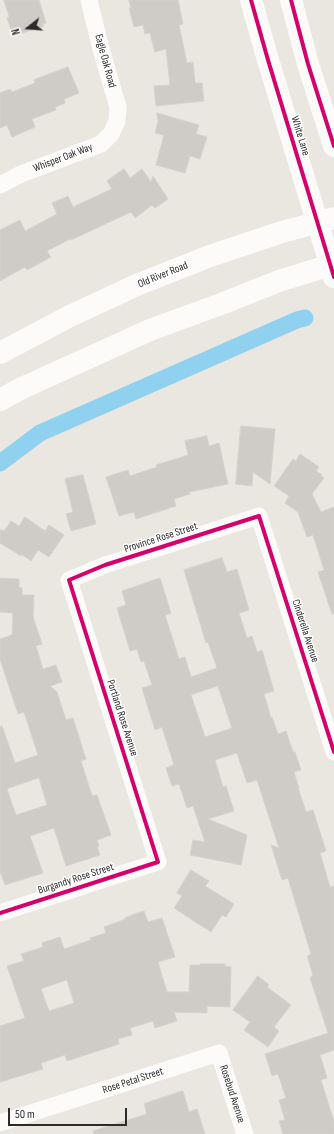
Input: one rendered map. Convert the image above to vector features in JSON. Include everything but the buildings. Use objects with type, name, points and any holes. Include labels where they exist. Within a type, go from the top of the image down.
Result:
[{"type":"main road","name":"White Lane","points":[[251,0],[268,60],[326,220],[333,269]]},
{"type":"main road","points":[[291,0],[308,64],[334,146]]},
{"type":"main road","name":"Old River Road","points":[[0,354],[70,316],[139,284],[217,254],[282,232],[326,220]]},
{"type":"main road","points":[[0,400],[27,386],[150,330],[279,281],[333,269]]},
{"type":"street","name":"Eagle Oak Road","points":[[89,0],[101,49],[118,107],[117,122]]},
{"type":"street","name":"Whisper Oak Way","points":[[0,185],[20,174],[101,144],[111,134],[117,122]]},
{"type":"street","name":"Province Rose Street","points":[[69,580],[105,565],[259,516]]},
{"type":"street","name":"Cinderella Avenue","points":[[259,516],[334,752]]},
{"type":"street","name":"Portland Rose Avenue","points":[[69,580],[158,862]]},
{"type":"street","name":"Burgandy Rose Street","points":[[0,912],[158,862]]},
{"type":"street","name":"Rose Petal Street","points":[[0,1123],[219,1053]]},
{"type":"street","name":"Rosebud Avenue","points":[[219,1053],[245,1134]]},
{"type":"waterway","points":[[0,463],[40,433],[297,320],[305,318]]},
{"type":"cycle path","points":[[251,0],[334,277]]},
{"type":"cycle path","points":[[291,0],[308,64],[334,146]]},
{"type":"cycle path","points":[[0,913],[158,862],[69,580],[105,565],[259,516],[334,752]]}]
